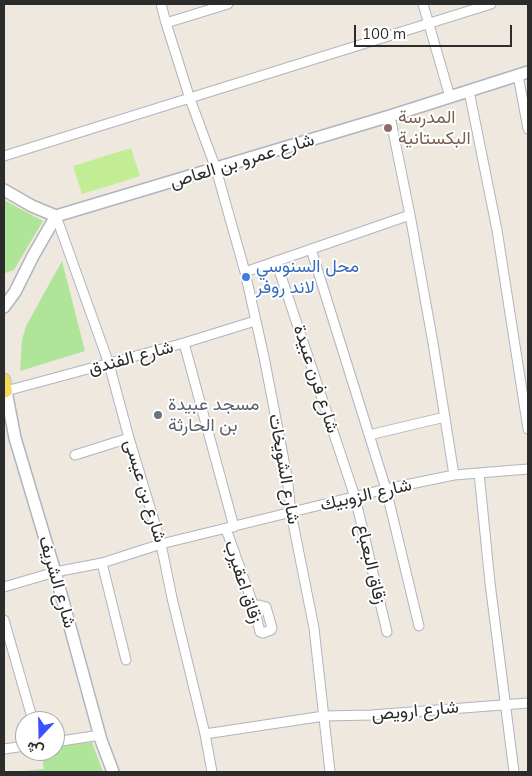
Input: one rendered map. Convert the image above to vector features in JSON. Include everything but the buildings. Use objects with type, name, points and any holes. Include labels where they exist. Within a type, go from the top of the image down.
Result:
[{"type":"street","name":"شارع الشويخات","points":[[161,4],[190,99],[216,169],[245,272],[264,357],[287,476],[291,513],[314,628],[330,772]]},
{"type":"street","points":[[166,23],[228,4]]},
{"type":"street","points":[[423,4],[450,97]]},
{"type":"street","points":[[4,156],[492,4]]},
{"type":"street","points":[[523,74],[528,129]]},
{"type":"street","name":"شارع عمرو بن العاص","points":[[56,216],[216,169],[523,74]]},
{"type":"street","points":[[468,91],[497,230],[528,429]]},
{"type":"street","points":[[390,116],[410,215],[454,475]]},
{"type":"street","points":[[4,190],[32,206],[56,216],[33,256],[16,292],[4,307]]},
{"type":"street","points":[[245,272],[410,215]]},
{"type":"street","name":"شارع بن عيسى","points":[[56,216],[109,364],[161,544],[212,772]]},
{"type":"street","points":[[311,250],[386,489],[419,626]]},
{"type":"street","name":"شارع فرن عبيدة","points":[[276,261],[355,497]]},
{"type":"street","name":"شارع الفندق","points":[[5,388],[109,364],[255,322]]},
{"type":"street","name":"زقاق اعقيرب","points":[[184,343],[230,528],[259,630],[263,633],[272,629],[268,612],[264,605],[254,607]]},
{"type":"street","name":"شارع الشريف","points":[[5,388],[15,438],[55,572],[100,735],[113,772]]},
{"type":"street","points":[[370,435],[445,417]]},
{"type":"street","points":[[75,455],[129,438]]},
{"type":"street","name":"شارع الزوبيك","points":[[4,587],[55,572],[102,563],[161,544],[386,489],[454,475],[528,469]]},
{"type":"street","points":[[479,473],[490,583],[514,772]]},
{"type":"street","name":"زقاق البعباع","points":[[355,497],[387,632]]},
{"type":"street","points":[[102,563],[126,660]]},
{"type":"street","points":[[4,620],[30,711]]},
{"type":"street","name":"شارع ارويص","points":[[205,734],[324,716],[372,715],[528,703]]},
{"type":"street","points":[[65,740],[100,735]]},
{"type":"green space","points":[[131,148],[140,176],[82,194],[73,166]]},
{"type":"green space","points":[[4,200],[43,221],[14,270],[5,273],[4,271]]},
{"type":"green space","points":[[62,261],[85,351],[20,371],[22,340],[26,326]]},
{"type":"green space","points":[[92,742],[103,772],[12,772],[44,769],[43,761],[65,761],[65,745]]},
{"type":"place","name":"المدرسة البكستانية","points":[[388,128]]},
{"type":"place","name":"محل السنوسي لاند روفر","points":[[246,277]]},
{"type":"place","name":"مسجد عبيدة بن الحارثة","points":[[158,415]]}]
